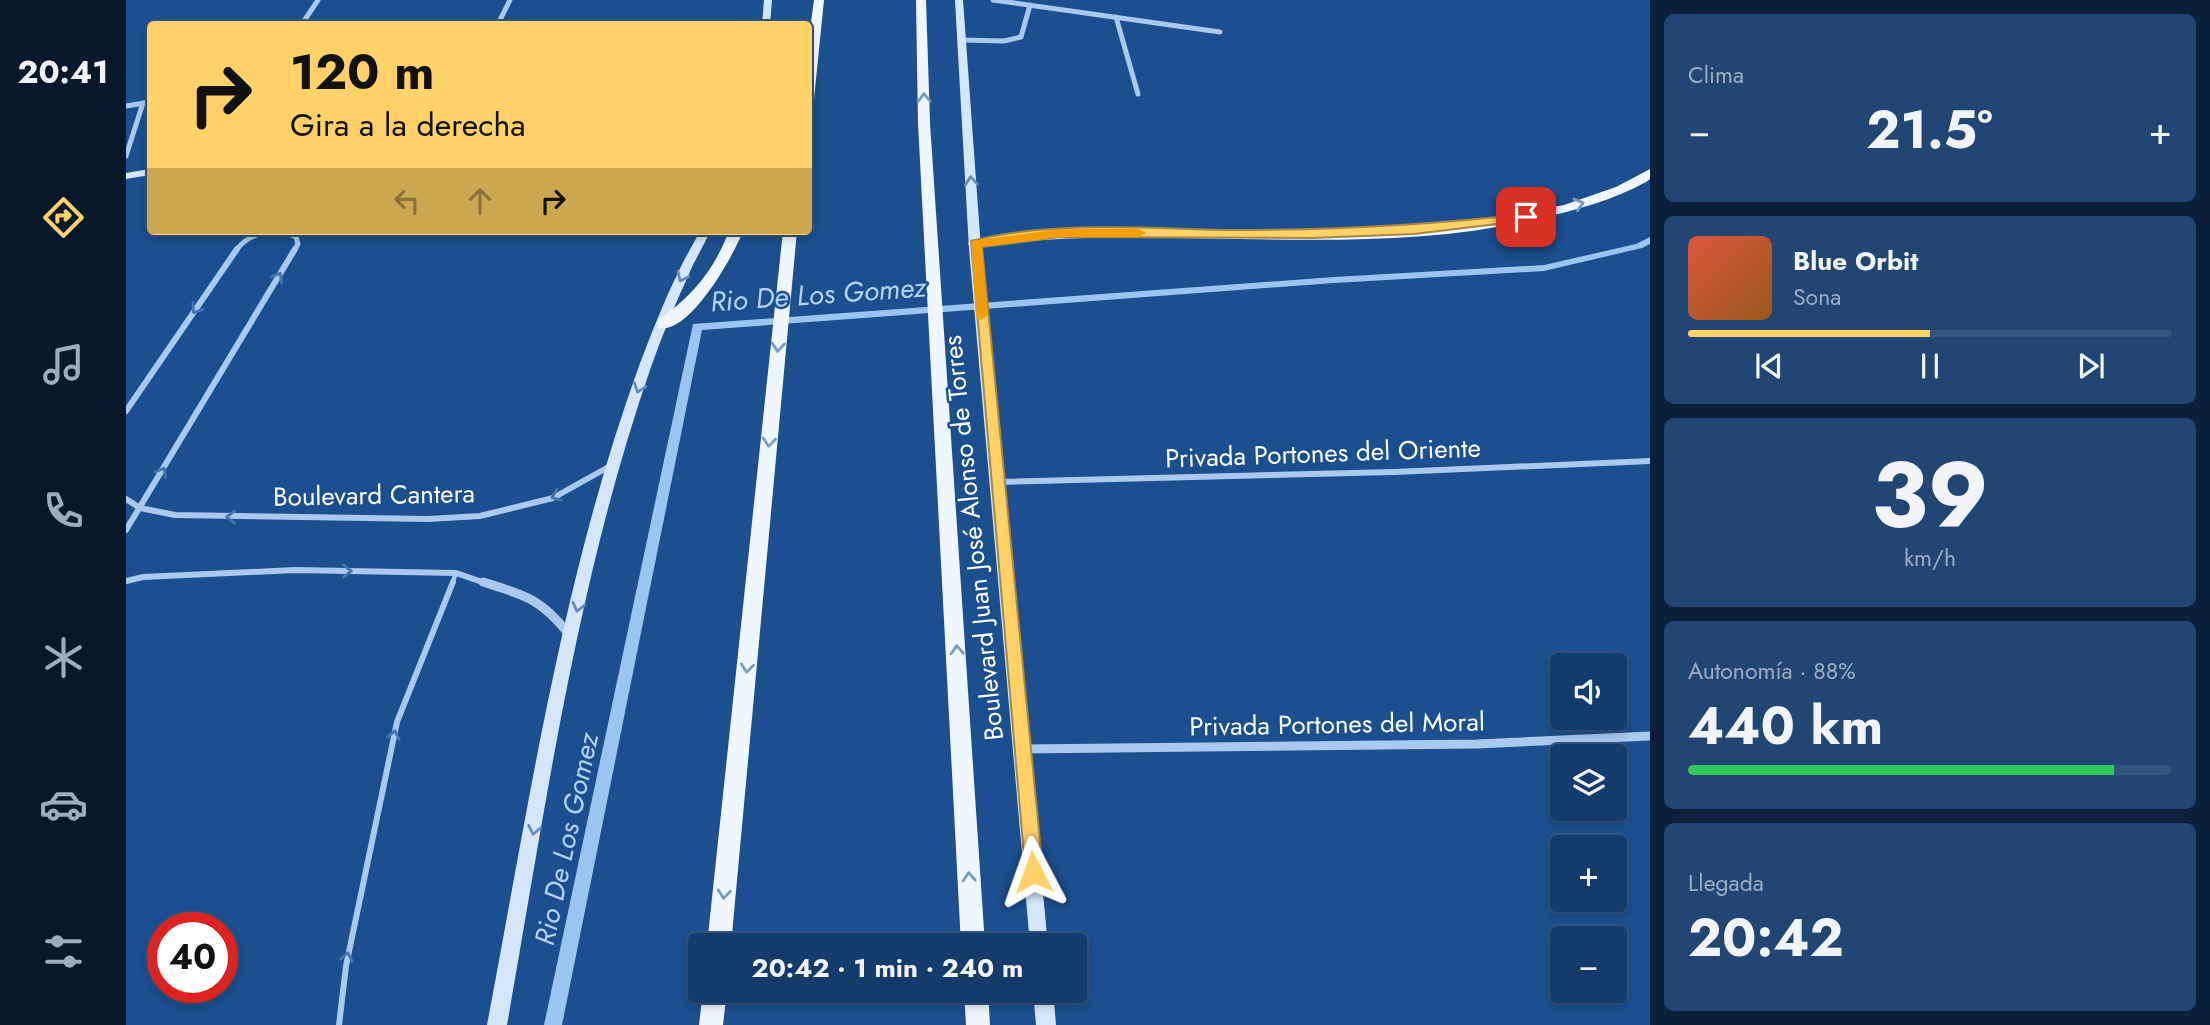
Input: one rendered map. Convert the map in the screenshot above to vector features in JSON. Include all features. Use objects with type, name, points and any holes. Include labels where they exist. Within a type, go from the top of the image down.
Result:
[{"type":"main road","points":[[812,73],[819,0]]},
{"type":"main road","name":"Boulevard Juan José Alonso de Torres","points":[[921,0],[924,123],[940,352],[972,933]]},
{"type":"main road","points":[[812,46],[817,40]]},
{"type":"main road","points":[[975,247],[1060,233],[1312,234],[1488,224],[1545,214],[1602,198],[1650,173]]},
{"type":"main road","points":[[663,324],[696,299],[711,282],[726,258],[735,235]]},
{"type":"main road","points":[[720,933],[789,235]]},
{"type":"main road","points":[[711,1025],[714,1003]]},
{"type":"main road","points":[[977,1003],[978,1025]]},
{"type":"street","points":[[304,21],[318,0]]},
{"type":"street","points":[[500,21],[510,0]]},
{"type":"street","points":[[765,21],[768,0]]},
{"type":"street","name":"Boulevard Juan José Alonso de Torres","points":[[959,0],[975,247],[1038,933]]},
{"type":"street","points":[[993,0],[1220,32]]},
{"type":"street","points":[[962,40],[1004,41],[1021,37],[1030,5]]},
{"type":"street","points":[[1116,17],[1139,94]]},
{"type":"street","points":[[126,106],[147,102]]},
{"type":"street","points":[[126,156],[143,103]]},
{"type":"street","points":[[126,176],[147,172]]},
{"type":"street","points":[[126,411],[241,243],[251,235]]},
{"type":"street","points":[[126,530],[298,244],[294,235]]},
{"type":"street","points":[[497,1025],[571,636],[615,463],[681,277],[703,235]]},
{"type":"street","name":"Privada Portones del Oriente","points":[[997,482],[1394,472],[1650,461]]},
{"type":"street","name":"Boulevard Cantera","points":[[126,499],[140,508],[189,516],[428,519],[480,516],[553,498],[584,484],[615,463]]},
{"type":"street","points":[[126,581],[143,577],[295,570],[456,573],[527,596],[549,609],[571,636]]},
{"type":"street","name":"Privada Portones del Moral","points":[[1023,749],[1478,744],[1650,736]]},
{"type":"street","points":[[1044,1003],[1046,1025]]},
{"type":"lane","points":[[339,1025],[346,965],[397,722],[456,573]]},
{"type":"waterway","name":"Rio De Los Gomez","points":[[553,1025],[697,327],[1334,280],[1544,268],[1639,246],[1650,240]]},
{"type":"slow traffic","points":[[981,315],[975,244],[997,239],[1060,233],[1139,233]]},
{"type":"route","points":[[1033,872],[975,244],[997,239],[1060,233],[1312,234],[1414,230],[1488,224],[1526,217]]}]
